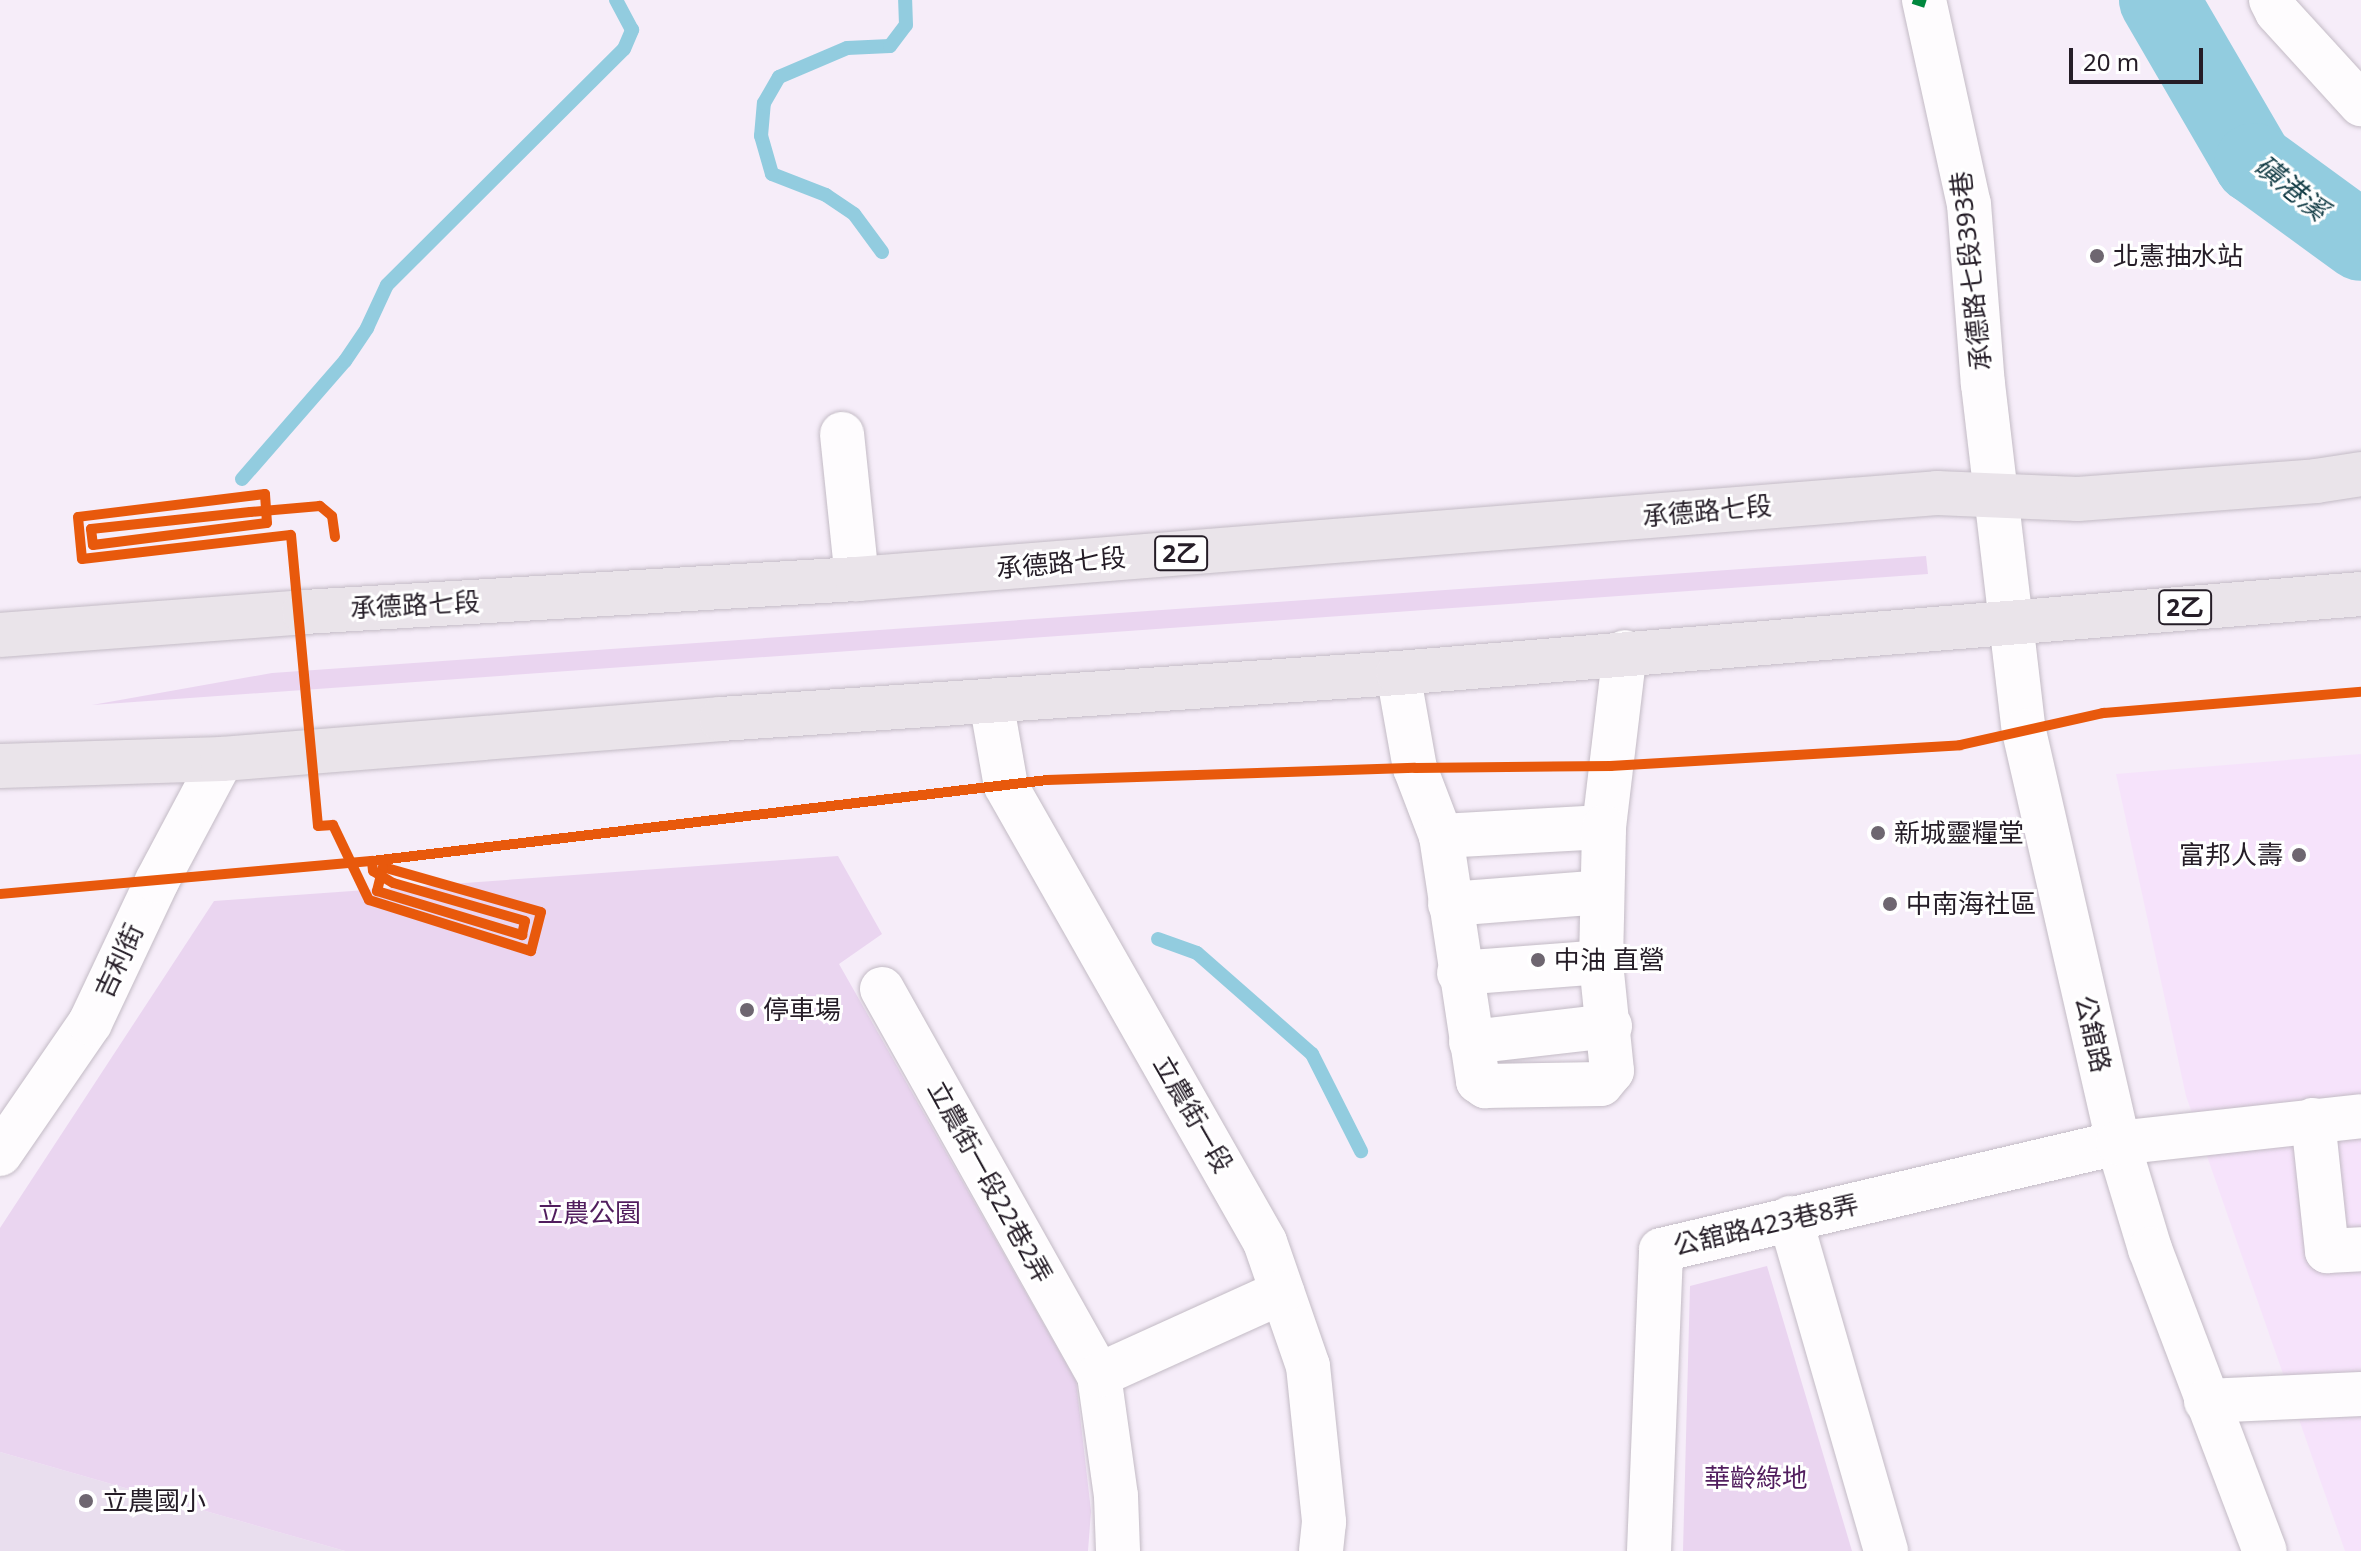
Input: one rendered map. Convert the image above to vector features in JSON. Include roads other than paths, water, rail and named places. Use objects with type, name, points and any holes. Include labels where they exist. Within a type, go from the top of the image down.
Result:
[{"type":"main road","name":"承德路七段","points":[[0,635],[304,612],[857,579],[1937,493],[1996,498],[2078,499],[2316,481],[2361,474]]},
{"type":"main road","name":"2乙","points":[[0,766],[222,759],[1398,673],[2361,594]]},
{"type":"street","name":"承德路七段393巷","points":[[1924,0],[1969,204],[1996,498]]},
{"type":"street","points":[[2271,0],[2277,12],[2361,104]]},
{"type":"street","points":[[842,434],[857,579]]},
{"type":"street","name":"公舘路","points":[[1996,498],[2024,731],[2118,1143],[2150,1249],[2265,1551]]},
{"type":"street","points":[[1398,673],[1415,768],[1441,836],[1459,973],[1478,1081],[1485,1086],[1601,1084],[1612,1071],[1610,1026],[1601,962],[1604,827],[1625,652]]},
{"type":"street","name":"立農街一段","points":[[991,701],[1006,786],[1265,1242],[1308,1366],[1324,1522],[1321,1551]]},
{"type":"street","name":"吉利街","points":[[0,1154],[90,1023],[157,881],[222,759]]},
{"type":"street","points":[[1441,836],[1604,827]]},
{"type":"street","points":[[1450,904],[1602,892]]},
{"type":"street","points":[[1459,973],[1601,962]]},
{"type":"street","name":"立農街一段22巷2弄","points":[[882,989],[1099,1375]]},
{"type":"street","name":"公舘路423巷8弄","points":[[1649,1551],[1661,1250],[2118,1143],[2361,1116]]},
{"type":"street","points":[[2313,1120],[2327,1251],[2361,1249]]},
{"type":"street","points":[[1790,1218],[1886,1551]]},
{"type":"street","points":[[1118,1551],[1116,1496],[1099,1375],[1282,1292]]},
{"type":"street","points":[[2206,1401],[2361,1394]]},
{"type":"waterway","points":[[242,479],[345,361],[367,328],[387,285],[624,49],[632,30],[616,0]]},
{"type":"waterway","points":[[882,252],[854,214],[826,195],[772,174],[761,136],[764,103],[779,77],[847,48],[890,46],[906,25],[905,0]]},
{"type":"waterway","name":"磺港溪","points":[[2159,0],[2254,163],[2361,241]]},
{"type":"waterway","points":[[2177,31],[2196,0]]},
{"type":"waterway","points":[[1158,939],[1197,953],[1312,1054],[1361,1151]]},
{"type":"place","name":"北憲抽水站","points":[[2097,256]]},
{"type":"place","name":"新城靈糧堂","points":[[1878,833]]},
{"type":"place","name":"富邦人壽","points":[[2299,855]]},
{"type":"place","name":"中南海社區","points":[[1890,904]]},
{"type":"place","name":"中油 直營","points":[[1538,960]]},
{"type":"place","name":"停車場","points":[[747,1010]]},
{"type":"place","name":"立農國小","points":[[86,1501]]},
{"type":"park label","name":"立農公園","points":[[589,1213]]},
{"type":"park label","name":"華齡綠地","points":[[1756,1478]]}]
